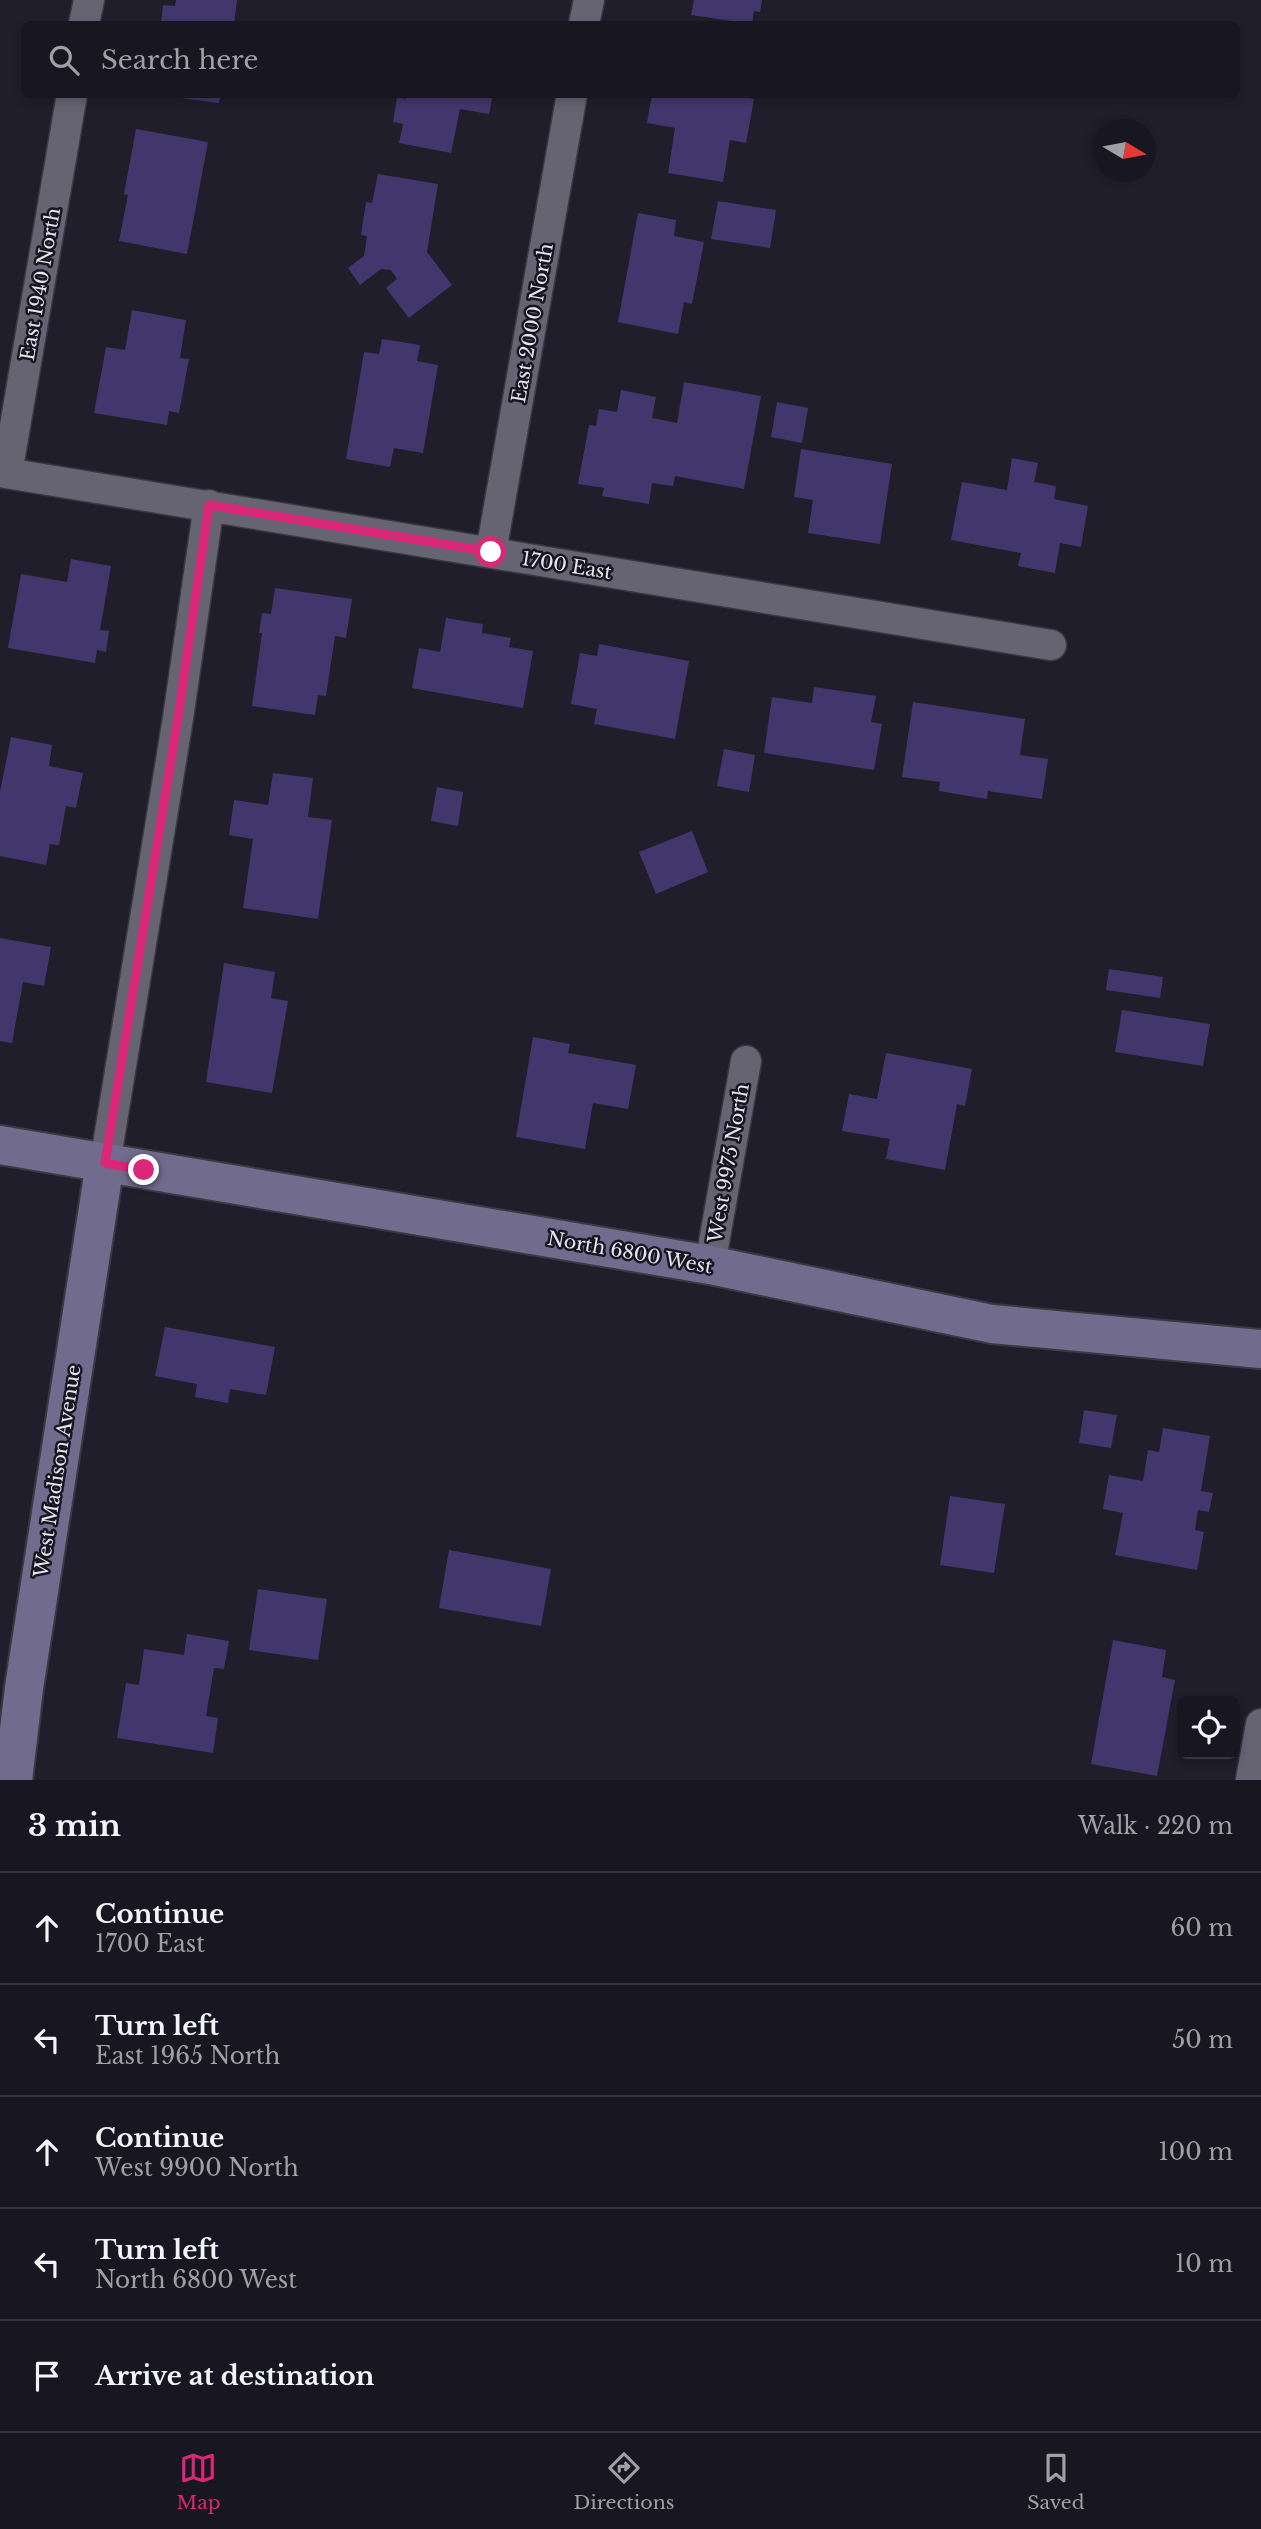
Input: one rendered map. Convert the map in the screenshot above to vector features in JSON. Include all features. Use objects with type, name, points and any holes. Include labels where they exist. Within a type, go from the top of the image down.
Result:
[{"type":"street","points":[[85,21],[89,0]]},
{"type":"street","points":[[585,21],[589,0]]},
{"type":"street","name":"East 1940 North","points":[[4,472],[71,98]]},
{"type":"street","name":"East 2000 North","points":[[491,552],[571,98]]},
{"type":"street","name":"1700 East","points":[[4,472],[1051,645]]},
{"type":"street","points":[[105,1163],[178,718],[209,505]]},
{"type":"street","name":"West 9975 North","points":[[710,1265],[747,1061]]},
{"type":"street","name":"North 6800 West","points":[[0,1144],[710,1265],[992,1324],[1261,1349]]},
{"type":"street","name":"West Madison Avenue","points":[[13,1780],[24,1688],[105,1163]]},
{"type":"street","points":[[1251,1780],[1261,1724]]},
{"type":"building","points":[[176,0],[237,0],[234,21],[161,21],[163,5],[175,6]]},
{"type":"building","points":[[694,0],[762,0],[760,12],[754,11],[752,21],[691,15]]},
{"type":"building","points":[[181,98],[220,98],[219,103]]},
{"type":"building","points":[[397,98],[492,98],[489,114],[460,109],[451,153],[399,143],[403,124],[393,122]]},
{"type":"building","points":[[651,98],[754,99],[746,143],[730,140],[723,182],[668,173],[675,128],[647,123]]},
{"type":"building","points":[[136,129],[208,142],[187,254],[119,241],[128,195],[124,194]]},
{"type":"building","points":[[378,174],[438,184],[427,252],[452,285],[409,318],[386,288],[397,279],[391,270],[381,269],[360,285],[348,268],[364,256],[367,236],[361,235],[366,202],[372,203]]},
{"type":"building","points":[[718,201],[776,210],[770,248],[711,239]]},
{"type":"building","points":[[638,213],[676,220],[674,236],[704,242],[692,304],[684,302],[678,334],[618,322]]},
{"type":"building","points":[[132,310],[186,320],[180,358],[189,359],[179,413],[169,411],[167,425],[94,413],[106,347],[125,350]]},
{"type":"building","points":[[382,339],[420,345],[417,361],[438,365],[423,453],[394,448],[390,467],[346,459],[364,352],[379,354]]},
{"type":"building","points":[[684,382],[761,396],[744,489],[675,476],[673,486],[652,483],[649,504],[602,496],[604,488],[578,484],[589,425],[596,426],[599,409],[617,412],[621,390],[656,397],[652,418],[677,423]]},
{"type":"building","points":[[777,402],[808,408],[802,443],[771,437]]},
{"type":"building","points":[[801,449],[892,464],[880,544],[808,533],[813,500],[794,497]]},
{"type":"building","points":[[1012,458],[1038,463],[1034,482],[1056,486],[1054,499],[1088,506],[1081,547],[1060,543],[1055,573],[1018,566],[1021,553],[951,540],[962,482],[1007,490]]},
{"type":"building","points":[[71,559],[111,566],[100,630],[109,631],[106,652],[97,650],[95,663],[8,648],[21,574],[67,582]]},
{"type":"building","points":[[275,588],[352,599],[346,638],[335,636],[326,696],[318,695],[315,715],[252,706],[262,633],[259,633],[262,613],[271,614]]},
{"type":"building","points":[[446,618],[483,624],[482,633],[511,638],[509,647],[533,651],[523,708],[412,688],[419,648],[440,652]]},
{"type":"building","points":[[599,644],[689,661],[675,739],[594,724],[597,709],[571,704],[580,653],[597,656]]},
{"type":"building","points":[[814,687],[876,696],[871,722],[882,724],[874,770],[764,753],[772,697],[812,703]]},
{"type":"building","points":[[913,702],[1025,719],[1020,755],[1048,759],[1042,799],[988,791],[987,799],[939,791],[940,782],[902,777]]},
{"type":"building","points":[[11,737],[52,745],[49,766],[83,773],[76,808],[66,806],[59,845],[50,844],[46,865],[0,856],[0,792]]},
{"type":"building","points":[[724,749],[755,755],[749,792],[717,786]]},
{"type":"building","points":[[273,773],[313,778],[308,817],[332,820],[318,919],[243,908],[253,839],[229,835],[234,800],[268,805]]},
{"type":"building","points":[[437,787],[463,792],[458,826],[431,821]]},
{"type":"building","points":[[692,831],[708,872],[656,894],[639,852]]},
{"type":"building","points":[[0,938],[51,947],[44,986],[23,982],[12,1043],[0,1041]]},
{"type":"building","points":[[224,963],[275,972],[271,998],[288,1001],[272,1093],[206,1082]]},
{"type":"building","points":[[1109,969],[1163,977],[1160,998],[1106,990]]},
{"type":"building","points":[[1122,1010],[1210,1024],[1203,1066],[1115,1052]]},
{"type":"building","points":[[533,1037],[570,1044],[568,1053],[636,1065],[628,1109],[593,1103],[585,1149],[516,1137]]},
{"type":"building","points":[[886,1053],[972,1069],[965,1106],[957,1104],[945,1170],[886,1159],[890,1139],[842,1131],[849,1094],[877,1099]]},
{"type":"building","points":[[165,1327],[275,1347],[266,1395],[230,1389],[228,1403],[195,1397],[197,1384],[155,1376]]},
{"type":"building","points":[[1084,1410],[1117,1415],[1111,1448],[1079,1443]]},
{"type":"building","points":[[1163,1428],[1210,1436],[1201,1491],[1213,1493],[1209,1512],[1198,1510],[1195,1530],[1204,1532],[1197,1570],[1115,1555],[1123,1513],[1103,1509],[1109,1475],[1143,1481],[1148,1450],[1159,1452]]},
{"type":"building","points":[[950,1496],[1005,1504],[994,1573],[940,1565]]},
{"type":"building","points":[[449,1550],[551,1569],[541,1626],[439,1608]]},
{"type":"building","points":[[258,1589],[327,1599],[318,1660],[249,1650]]},
{"type":"building","points":[[187,1634],[229,1641],[224,1669],[214,1668],[206,1716],[218,1718],[213,1753],[117,1738],[126,1683],[139,1685],[144,1649],[184,1655]]},
{"type":"building","points":[[1113,1640],[1166,1650],[1162,1677],[1175,1680],[1157,1776],[1091,1764]]},
{"type":"route","points":[[144,1170],[105,1163],[178,718],[209,505],[491,552]]}]
